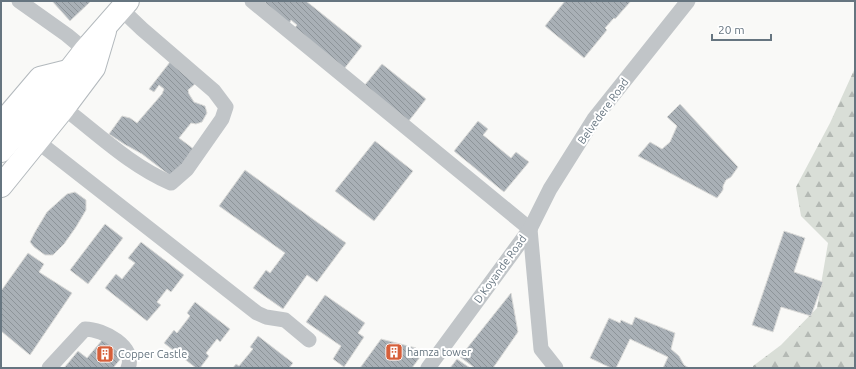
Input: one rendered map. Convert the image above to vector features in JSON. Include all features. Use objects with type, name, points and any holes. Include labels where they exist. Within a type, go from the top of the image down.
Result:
[{"type":"street","points":[[252,1],[530,229]]},
{"type":"street","name":"Belvedere Road","points":[[530,229],[550,189],[594,119],[688,1]]},
{"type":"street","points":[[23,2],[85,50]]},
{"type":"street","points":[[1,186],[37,141],[59,99],[68,71],[119,12]]},
{"type":"street","points":[[1,151],[94,68],[119,12]]},
{"type":"street","points":[[59,99],[129,159],[171,183],[187,169],[222,119],[226,107],[214,91],[142,29],[119,12]]},
{"type":"street","points":[[1,124],[40,78],[68,71]]},
{"type":"street","points":[[37,141],[257,313],[266,317],[285,320],[309,340]]},
{"type":"street","name":"D Koyande Road","points":[[428,368],[530,229]]},
{"type":"street","name":"D Koyande Road","points":[[530,229],[541,349],[556,368]]},
{"type":"street","points":[[49,368],[86,329],[93,329],[114,339],[127,351],[130,356],[128,368]]},
{"type":"green space","points":[[855,68],[855,368],[753,368],[753,366],[781,345],[817,308],[828,243],[801,216],[796,187],[830,123]]},
{"type":"building","points":[[52,1],[91,1],[70,21]]},
{"type":"building","points":[[267,1],[306,1],[362,46],[344,69],[294,29],[297,25],[291,20],[289,24],[264,4]]},
{"type":"building","points":[[565,1],[631,1],[605,28],[607,30],[584,58],[545,26]]},
{"type":"building","points":[[170,62],[195,84],[188,90],[189,94],[194,102],[205,106],[207,113],[202,122],[196,124],[191,123],[179,138],[195,150],[172,177],[142,154],[109,134],[122,116],[130,118],[137,123],[162,94],[164,89],[159,85],[154,92],[149,89]]},
{"type":"building","points":[[382,64],[426,99],[408,122],[364,86]]},
{"type":"building","points":[[680,104],[738,167],[731,177],[726,180],[723,190],[717,198],[638,156],[650,142],[662,149],[670,142],[677,126],[667,117]]},
{"type":"building","points":[[478,121],[488,129],[483,135],[511,158],[516,152],[529,162],[504,192],[454,151]]},
{"type":"building","points":[[375,141],[413,171],[374,221],[335,191]]},
{"type":"building","points":[[245,170],[346,243],[317,282],[307,275],[283,309],[253,288],[266,270],[270,273],[285,253],[219,206]]},
{"type":"building","points":[[75,192],[86,200],[86,210],[64,244],[53,255],[45,255],[30,242],[47,212],[67,194]]},
{"type":"building","points":[[105,224],[123,238],[88,284],[70,270]]},
{"type":"building","points":[[784,231],[805,238],[794,272],[823,282],[811,316],[781,307],[773,332],[752,325]]},
{"type":"building","points":[[141,242],[184,275],[171,292],[167,289],[157,302],[161,305],[147,321],[105,288],[116,274],[122,279],[135,263],[128,258]]},
{"type":"building","points":[[28,253],[44,264],[39,272],[72,293],[30,355],[1,331],[1,291]]},
{"type":"building","points":[[511,293],[518,332],[493,368],[475,368],[460,357]]},
{"type":"building","points":[[325,295],[365,323],[358,333],[364,337],[344,367],[333,359],[341,346],[306,322]]},
{"type":"building","points":[[195,302],[230,329],[220,342],[217,339],[206,353],[209,356],[200,368],[196,368],[164,343],[174,330],[177,333],[190,316],[187,313]]},
{"type":"building","points":[[635,317],[675,333],[671,349],[679,356],[684,365],[689,368],[663,368],[668,357],[630,339],[616,368],[611,368],[590,358],[609,318],[620,323],[621,320],[632,325]]},
{"type":"building","points":[[258,336],[293,363],[289,368],[233,368],[236,364],[239,366],[253,349],[250,347]]},
{"type":"building","name":"Copper Castle","points":[[103,339],[123,356],[113,368],[64,368],[78,351],[87,358]]},
{"type":"building","name":"hamza tower","points":[[381,339],[416,348],[420,357],[412,368],[360,368]]},
{"type":"building","points":[[457,359],[470,368],[450,368]]},
{"type":"place","name":"hamza tower","points":[[394,352]]},
{"type":"place","name":"Copper Castle","points":[[105,354]]}]
